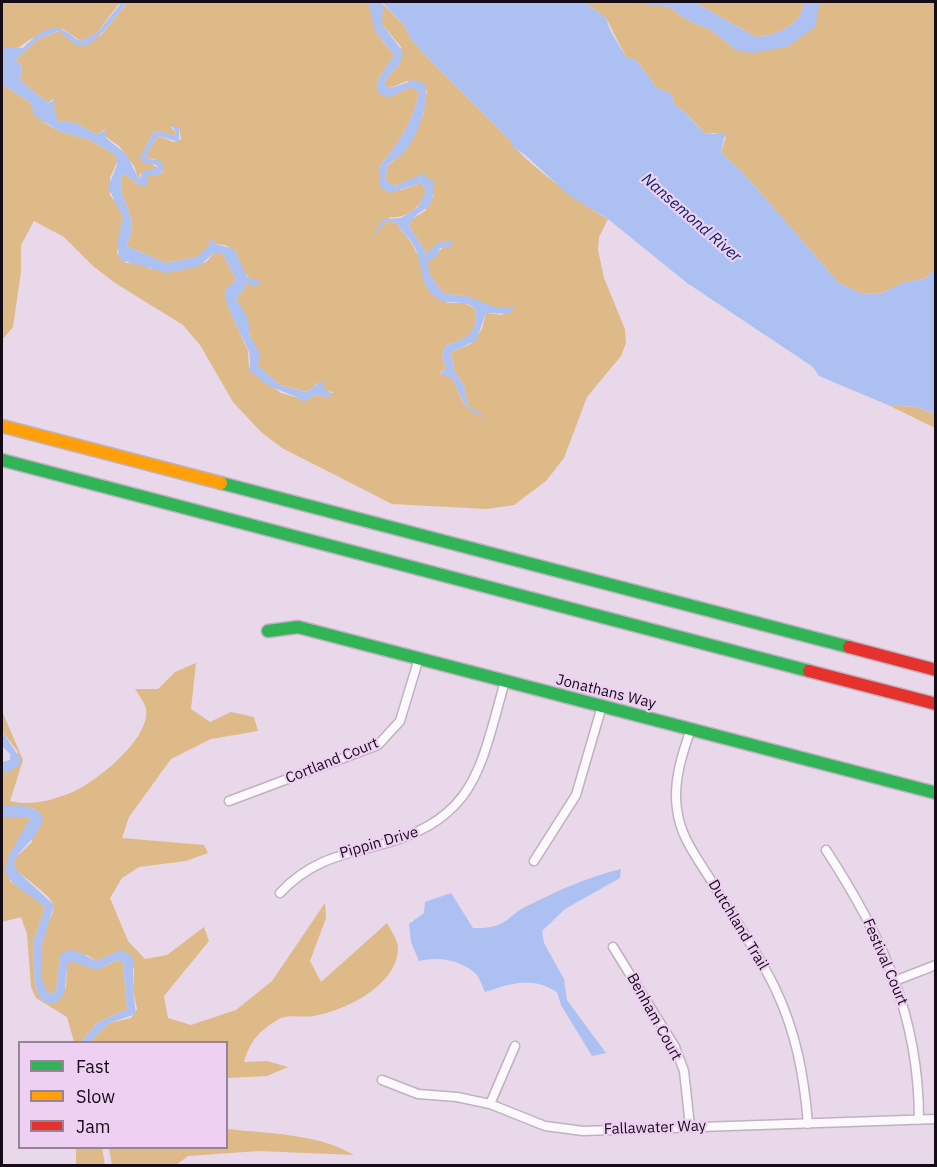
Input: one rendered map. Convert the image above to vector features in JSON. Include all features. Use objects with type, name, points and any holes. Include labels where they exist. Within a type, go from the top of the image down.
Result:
[{"type":"main road","points":[[2,426],[936,670]]},
{"type":"main road","points":[[2,460],[936,704]]},
{"type":"main road","name":"Jonathans Way","points":[[268,631],[298,627],[936,793]]},
{"type":"street","name":"Cortland Court","points":[[229,801],[378,745],[400,721],[419,658]]},
{"type":"street","name":"Pippin Drive","points":[[280,893],[303,872],[330,857],[421,832],[445,816],[461,799],[474,779],[505,681]]},
{"type":"street","points":[[534,861],[576,795],[602,706]]},
{"type":"street","name":"Dutchland Trail","points":[[691,729],[679,772],[676,794],[679,821],[689,845],[758,957],[784,1009],[802,1066],[808,1124]]},
{"type":"street","name":"Festival Court","points":[[826,850],[864,912],[897,980],[913,1039],[919,1090],[919,1120]]},
{"type":"street","name":"Benham Court","points":[[613,947],[675,1047],[684,1071],[690,1126]]},
{"type":"street","points":[[897,980],[936,966]]},
{"type":"street","points":[[489,1104],[515,1046]]},
{"type":"street","name":"Fallawater Way","points":[[382,1080],[418,1094],[457,1097],[489,1104],[545,1126],[583,1131],[936,1119]]},
{"type":"shaded area","points":[[2,2],[124,2],[118,5],[97,33],[81,41],[63,29],[36,37],[14,48],[2,47]]},
{"type":"shaded area","points":[[128,2],[368,2],[381,39],[394,55],[377,81],[387,98],[411,87],[415,87],[419,92],[417,103],[404,132],[379,167],[379,185],[401,190],[421,183],[426,191],[421,203],[412,211],[402,216],[390,217],[387,221],[397,223],[447,303],[465,303],[475,309],[475,324],[470,334],[446,345],[442,355],[446,368],[440,373],[452,378],[463,401],[470,409],[475,413],[483,416],[468,406],[464,386],[454,370],[451,352],[471,344],[482,329],[486,313],[502,315],[514,305],[502,309],[496,308],[466,296],[442,292],[429,273],[427,262],[451,240],[427,254],[409,226],[412,219],[425,211],[434,195],[418,177],[393,186],[386,180],[387,166],[405,151],[423,115],[427,91],[407,81],[390,88],[385,86],[385,81],[400,63],[401,47],[382,24],[382,3],[404,25],[412,41],[510,140],[515,148],[570,194],[608,219],[599,237],[598,250],[604,278],[625,329],[626,343],[621,356],[587,397],[564,458],[546,481],[514,505],[487,509],[392,504],[282,448],[261,432],[233,402],[200,345],[183,325],[115,283],[93,266],[64,237],[34,221],[21,245],[21,272],[13,327],[2,340],[2,84],[32,104],[45,123],[61,132],[88,139],[116,155],[118,160],[110,178],[110,195],[121,209],[123,218],[117,253],[126,263],[141,263],[151,269],[206,262],[214,253],[222,253],[236,279],[226,290],[229,309],[248,351],[249,368],[281,393],[299,398],[303,402],[315,395],[327,397],[333,392],[325,391],[318,383],[307,392],[280,385],[258,366],[257,353],[236,298],[243,291],[247,282],[261,282],[247,276],[239,263],[236,252],[225,245],[215,244],[196,257],[166,263],[127,246],[132,227],[121,189],[122,176],[125,174],[140,186],[147,176],[163,172],[155,159],[147,158],[146,155],[158,136],[174,142],[181,139],[179,128],[171,127],[176,133],[174,136],[161,131],[153,133],[140,157],[158,168],[140,174],[139,181],[134,166],[119,146],[106,137],[105,129],[97,135],[76,123],[58,121],[55,117],[53,99],[48,103],[20,80],[22,67],[16,60],[38,39],[60,31],[78,45],[101,35]]},
{"type":"shaded area","points":[[584,2],[646,3],[669,7],[691,22],[711,30],[736,50],[787,47],[814,27],[820,2],[935,2],[935,269],[924,279],[905,282],[880,294],[860,293],[839,283],[744,174],[721,152],[726,137],[715,133],[706,134],[674,104],[672,94],[657,88],[636,60],[626,57],[606,18]]},
{"type":"shaded area","points":[[694,2],[803,2],[799,17],[794,22],[780,31],[756,37]]},
{"type":"shaded area","points":[[888,405],[917,407],[935,414],[935,428]]},
{"type":"shaded area","points":[[196,663],[191,709],[210,722],[231,712],[254,717],[258,731],[211,739],[171,759],[129,817],[122,838],[204,845],[208,853],[186,861],[139,867],[122,878],[110,898],[128,941],[145,959],[167,955],[204,927],[209,941],[164,996],[168,1018],[191,1025],[236,1010],[272,981],[325,903],[326,918],[310,961],[321,982],[387,923],[398,945],[396,961],[389,974],[368,994],[326,1013],[281,1018],[262,1031],[249,1047],[244,1062],[267,1061],[288,1067],[267,1076],[228,1078],[228,1041],[91,1041],[109,1023],[131,1018],[137,1009],[133,991],[134,969],[121,950],[96,961],[87,955],[60,956],[56,991],[52,994],[47,992],[42,978],[41,952],[47,924],[53,912],[52,902],[17,871],[13,864],[15,858],[32,842],[34,808],[2,806],[2,771],[7,773],[18,752],[2,731],[2,711],[23,760],[10,801],[32,803],[46,801],[79,789],[105,771],[130,747],[145,721],[146,709],[135,689],[158,689],[175,672]]},
{"type":"shaded area","points":[[30,815],[30,822],[9,855],[10,881],[36,898],[45,908],[33,942],[35,985],[40,999],[66,988],[67,965],[70,961],[96,968],[117,960],[123,963],[127,1009],[97,1023],[82,1041],[74,1041],[67,1017],[36,998],[31,987],[27,934],[21,917],[2,922],[2,817]]},
{"type":"shaded area","points":[[228,1129],[308,1138],[354,1155],[259,1151],[188,1156],[176,1165],[112,1166],[109,1149],[228,1149]]},
{"type":"shaded area","points":[[76,1149],[102,1149],[105,1165],[76,1166]]},
{"type":"water","points":[[122,2],[128,2],[106,29],[85,46],[76,45],[59,31],[38,39],[16,60],[22,67],[20,80],[48,103],[55,100],[54,109],[58,121],[76,123],[97,135],[106,129],[106,138],[127,155],[139,180],[143,171],[158,168],[156,165],[143,163],[140,157],[153,133],[161,131],[174,136],[176,133],[171,124],[179,128],[179,142],[158,136],[146,155],[147,158],[161,161],[164,167],[160,175],[148,176],[148,186],[140,186],[125,174],[122,176],[121,189],[132,227],[127,246],[166,263],[196,257],[208,247],[211,238],[215,244],[234,249],[247,277],[262,282],[253,287],[247,282],[243,291],[236,298],[248,319],[250,336],[260,353],[258,366],[280,385],[306,392],[322,381],[325,390],[334,394],[327,397],[315,395],[303,402],[299,398],[269,386],[250,371],[249,352],[226,301],[226,289],[236,279],[222,253],[214,253],[199,266],[168,273],[120,260],[117,244],[123,218],[108,187],[117,165],[116,155],[88,139],[61,132],[33,115],[32,104],[2,84],[2,47],[23,48],[42,32],[54,28],[59,28],[81,41],[97,33]]},
{"type":"water","name":"Nansemond River","points":[[368,2],[584,2],[606,18],[610,30],[626,57],[636,60],[657,88],[672,94],[674,104],[706,134],[725,134],[721,152],[744,174],[839,283],[860,293],[880,294],[905,282],[924,279],[935,269],[935,414],[917,407],[888,405],[819,376],[813,367],[687,283],[608,219],[570,196],[513,147],[510,140],[412,41],[404,25],[383,3],[382,24],[403,52],[400,63],[385,81],[386,86],[391,88],[414,80],[425,84],[426,91],[426,100],[418,128],[410,145],[387,166],[386,180],[394,186],[425,173],[427,179],[433,180],[432,200],[426,209],[417,214],[409,226],[427,254],[437,243],[453,240],[450,247],[440,248],[437,256],[428,262],[429,273],[442,292],[466,296],[491,306],[503,308],[516,305],[509,314],[486,313],[476,341],[451,352],[454,370],[464,386],[468,406],[485,417],[477,415],[467,407],[452,378],[440,374],[446,368],[442,355],[446,345],[470,333],[475,323],[475,309],[467,304],[444,302],[433,295],[424,282],[414,246],[397,223],[387,221],[373,237],[383,219],[401,218],[418,207],[426,191],[421,183],[390,193],[379,186],[379,167],[404,132],[417,103],[419,92],[411,87],[388,98],[377,92],[377,81],[394,55],[375,31]]},
{"type":"water","points":[[625,2],[694,2],[756,37],[780,31],[794,22],[799,17],[803,2],[820,2],[815,27],[787,47],[752,53],[736,50],[711,30],[691,22],[669,7]]},
{"type":"water","points":[[2,731],[21,760],[20,765],[7,773],[2,771],[2,762],[10,760],[10,754],[2,746]]},
{"type":"water","points":[[2,806],[20,806],[36,810],[43,819],[37,833],[19,854],[14,864],[17,871],[54,905],[42,945],[42,979],[47,992],[52,994],[56,991],[60,956],[67,950],[77,951],[96,961],[121,950],[133,957],[136,1014],[109,1023],[91,1041],[82,1041],[97,1023],[127,1009],[123,963],[117,960],[97,970],[70,961],[62,998],[50,1004],[40,999],[35,985],[33,942],[45,908],[17,886],[5,870],[9,855],[31,817],[2,817]]},
{"type":"water","points":[[621,869],[620,878],[565,909],[542,931],[544,943],[564,979],[567,1000],[606,1053],[592,1056],[561,1005],[557,992],[539,984],[522,983],[485,992],[477,975],[465,966],[442,959],[419,961],[411,942],[409,924],[424,913],[425,902],[451,893],[473,928],[484,928],[500,924],[522,909],[587,879]]},
{"type":"traffic: fast","points":[[2,460],[809,671]]},
{"type":"traffic: fast","points":[[221,483],[849,647]]},
{"type":"traffic: fast","points":[[268,631],[298,627],[936,793]]},
{"type":"traffic: slow","points":[[2,426],[221,483]]},
{"type":"traffic: jam","points":[[849,647],[936,670]]},
{"type":"traffic: jam","points":[[809,671],[936,704]]}]
